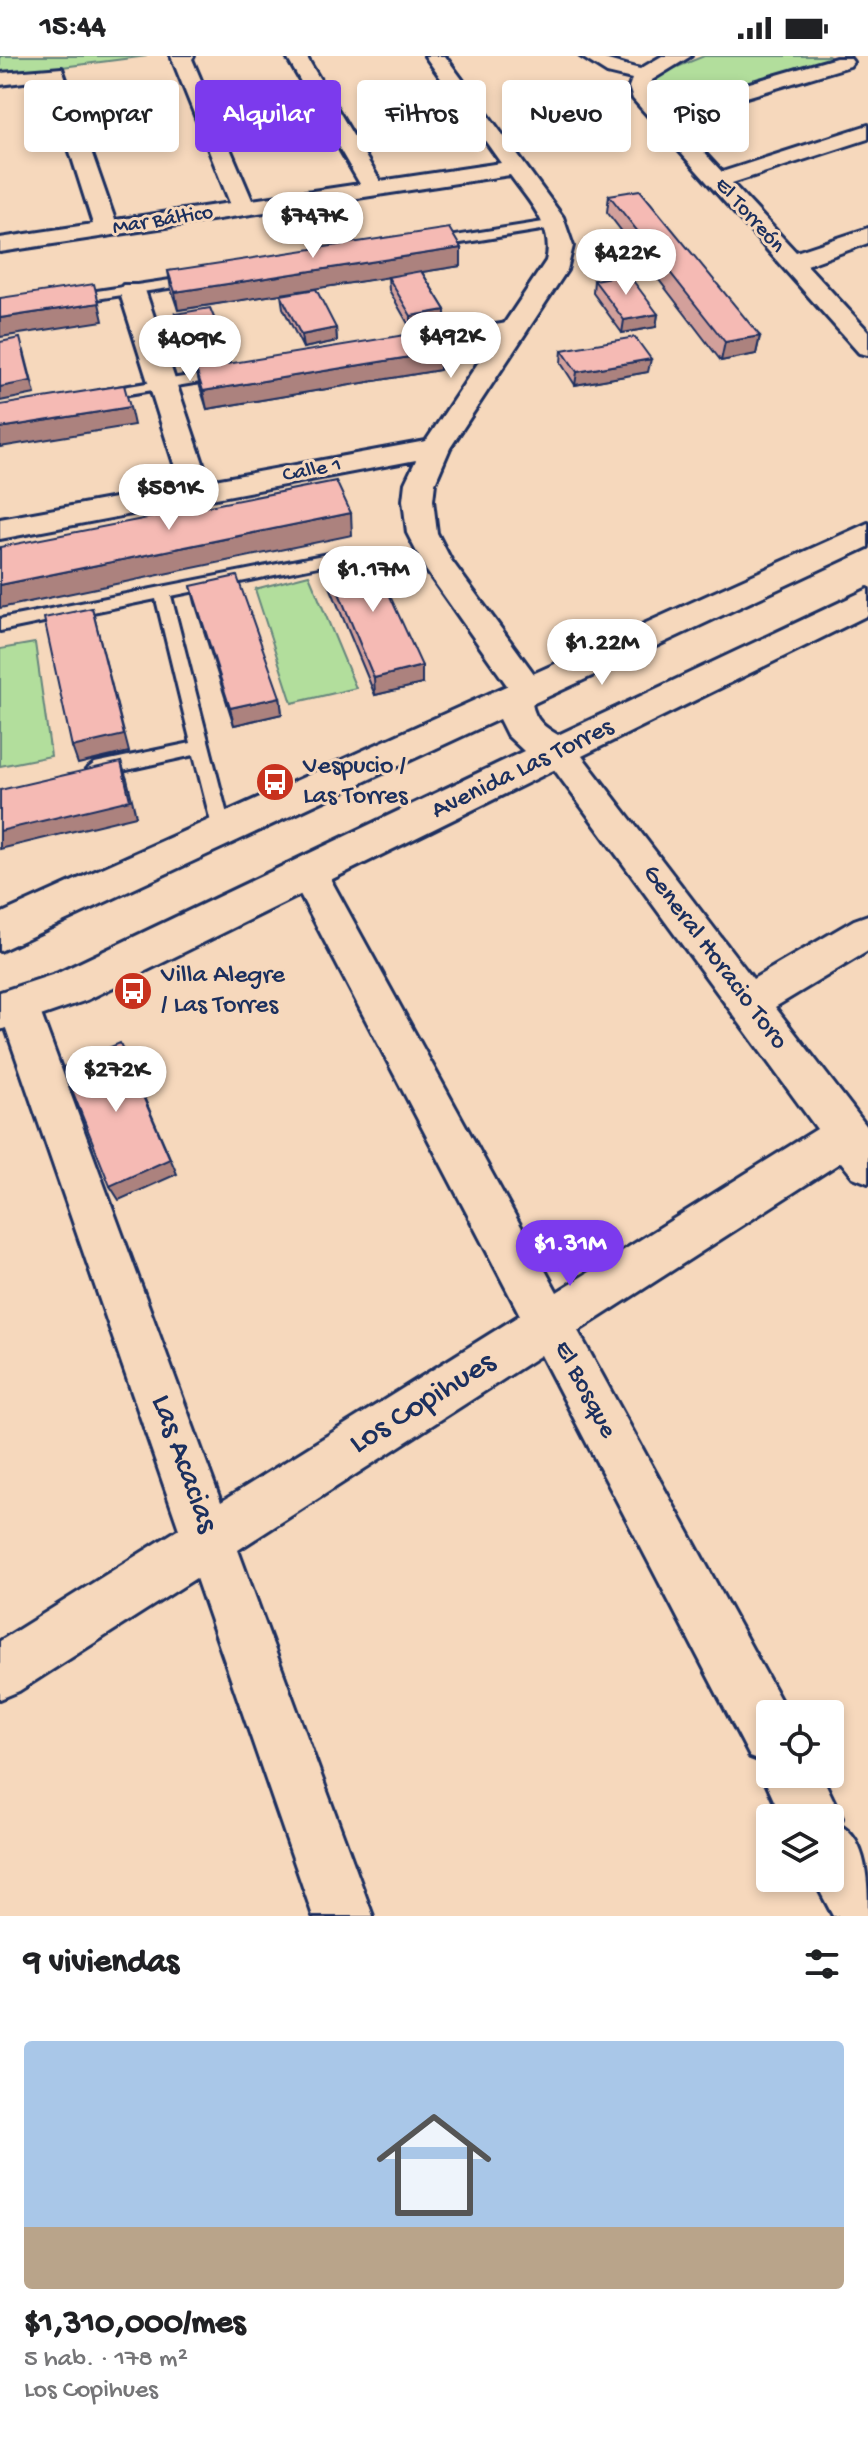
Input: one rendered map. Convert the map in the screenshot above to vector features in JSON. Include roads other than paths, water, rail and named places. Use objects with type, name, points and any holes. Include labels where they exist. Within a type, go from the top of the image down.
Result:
[{"type":"main road","points":[[0,933],[868,534]]},
{"type":"main road","name":"Avenida Las Torres","points":[[10,1012],[71,987],[868,601]]},
{"type":"main road","points":[[527,690],[567,695],[576,704],[584,716],[572,746],[534,740],[525,731],[517,720],[527,690]]},
{"type":"street","points":[[182,56],[244,209]]},
{"type":"street","points":[[296,56],[374,189]]},
{"type":"street","points":[[435,56],[556,224],[562,242],[559,261],[436,448],[420,483],[422,533],[437,563],[527,690]]},
{"type":"street","points":[[590,56],[614,69],[644,76],[681,56]]},
{"type":"street","points":[[749,90],[845,63]]},
{"type":"street","points":[[0,79],[55,72],[106,229]]},
{"type":"street","name":"El Torreón","points":[[644,76],[640,83],[640,95],[647,103]]},
{"type":"street","points":[[717,181],[868,132]]},
{"type":"street","name":"El Torreón","points":[[691,152],[868,347]]},
{"type":"street","name":"Mar Báltico","points":[[0,245],[516,167]]},
{"type":"street","points":[[791,262],[868,235]]},
{"type":"street","points":[[132,290],[198,492]]},
{"type":"street","name":"Calle 1","points":[[0,529],[436,448]]},
{"type":"street","name":"General Horacio Toro","points":[[572,746],[747,1003],[857,1149]]},
{"type":"street","name":"El Bosque","points":[[308,873],[756,1711]]},
{"type":"street","points":[[747,1003],[868,931]]},
{"type":"street","name":"Las Acacias","points":[[10,1012],[210,1539],[343,1916]]},
{"type":"street","name":"Los Copihues","points":[[0,1672],[549,1324],[857,1149]]},
{"type":"street","points":[[844,1876],[865,1916]]},
{"type":"lane","points":[[410,247],[556,224]]},
{"type":"lane","points":[[59,301],[208,278]]},
{"type":"lane","points":[[385,347],[519,325]]},
{"type":"lane","points":[[91,396],[233,373]]},
{"type":"lane","points":[[0,625],[343,556]]},
{"type":"lane","points":[[162,592],[222,830]]},
{"type":"lane","points":[[77,773],[201,747]]},
{"type":"place","name":"Vespucio / Las Torres","points":[[275,782]]},
{"type":"place","name":"Villa Alegre / Las Torres","points":[[133,991]]}]
